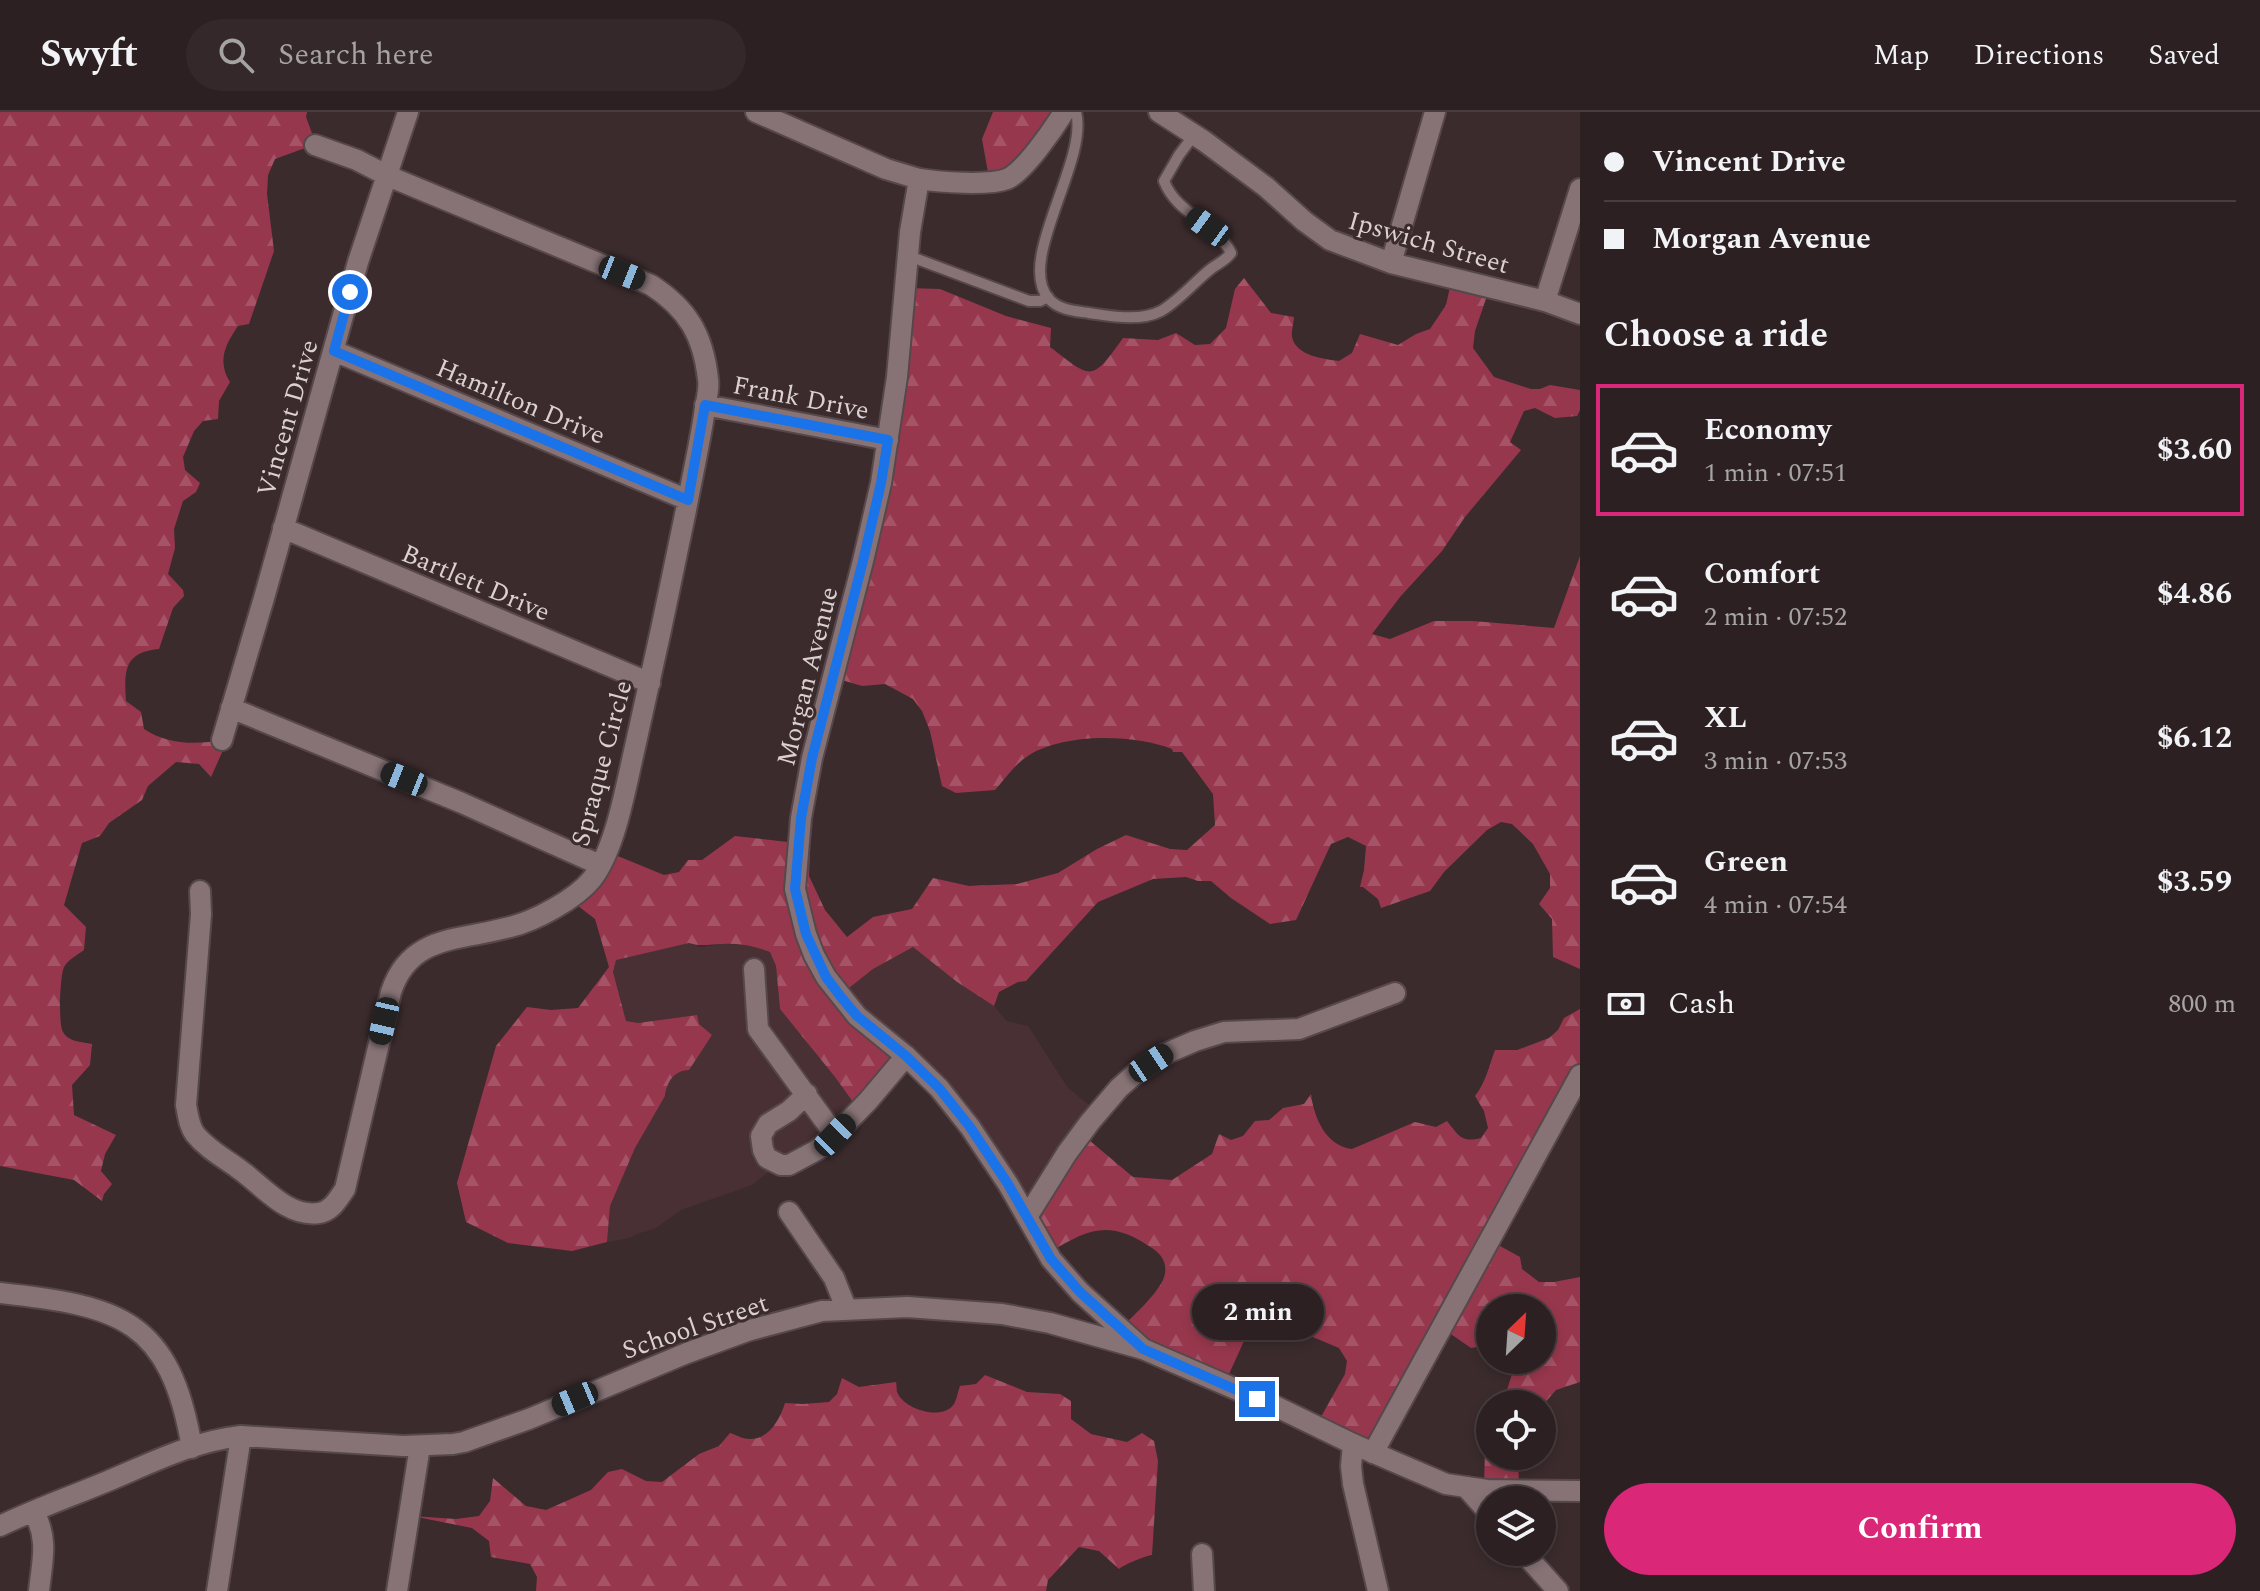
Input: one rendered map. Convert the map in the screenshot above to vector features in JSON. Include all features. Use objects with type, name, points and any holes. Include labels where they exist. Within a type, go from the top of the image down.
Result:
[{"type":"street","name":"Vincent Drive","points":[[222,740],[358,262],[408,112]]},
{"type":"street","points":[[756,112],[886,169],[919,179],[976,183],[1008,179],[1048,135],[1064,112]]},
{"type":"street","name":"Ipswich Street","points":[[1159,112],[1266,187],[1330,240],[1391,263],[1545,301],[1580,314]]},
{"type":"street","points":[[1391,263],[1435,112]]},
{"type":"street","name":"Spraque Circle","points":[[200,891],[201,914],[186,1105],[193,1131],[272,1196],[297,1211],[320,1213],[330,1209],[345,1189],[391,992],[402,968],[418,951],[431,945],[508,928],[558,906],[592,879],[604,861],[619,817],[650,683],[709,382],[695,328],[671,298],[651,285],[315,145]]},
{"type":"street","name":"Morgan Avenue","points":[[919,179],[897,377],[881,483],[812,758],[801,818],[795,889],[806,934],[826,977],[857,1016],[939,1088],[970,1127],[1008,1184],[1051,1259],[1080,1292],[1143,1349],[1446,1484],[1487,1490],[1580,1491]]},
{"type":"street","points":[[1545,301],[1580,189]]},
{"type":"street","name":"Hamilton Drive","points":[[334,351],[688,500]]},
{"type":"street","name":"Frank Drive","points":[[705,405],[888,440]]},
{"type":"street","name":"Bartlett Drive","points":[[283,528],[650,683]]},
{"type":"street","points":[[231,708],[462,803],[600,865]]},
{"type":"street","points":[[754,969],[758,1029],[835,1135]]},
{"type":"street","points":[[1027,1217],[1090,1122],[1119,1088],[1165,1054],[1224,1032],[1299,1029],[1395,993]]},
{"type":"street","points":[[807,1094],[789,1111],[768,1124],[761,1136],[767,1158],[781,1165],[789,1165],[817,1150],[835,1135],[906,1056]]},
{"type":"street","points":[[1373,1453],[1580,1075]]},
{"type":"street","points":[[789,1212],[834,1278],[846,1308]]},
{"type":"street","points":[[0,1293],[88,1306],[135,1328],[158,1350],[169,1371],[182,1400],[192,1448]]},
{"type":"street","name":"School Street","points":[[0,1526],[207,1441],[241,1436],[420,1446],[464,1442],[735,1336],[822,1311],[907,1307],[1002,1314],[1050,1323],[1143,1349]]},
{"type":"street","points":[[217,1591],[241,1436]]},
{"type":"street","points":[[1353,1444],[1353,1484],[1378,1591]]},
{"type":"street","points":[[397,1591],[420,1446]]},
{"type":"street","points":[[1466,1487],[1476,1498]]},
{"type":"street","points":[[34,1512],[44,1539],[39,1591]]},
{"type":"street","points":[[1202,1554],[1204,1591]]},
{"type":"street","points":[[1536,1566],[1558,1591]]},
{"type":"lane","points":[[1076,112],[1077,145],[1041,256],[1041,283],[1048,297],[1063,309],[1142,317],[1155,314],[1227,259],[1231,253],[1227,245],[1181,207],[1168,192],[1164,181],[1194,135]]},
{"type":"lane","points":[[909,256],[1029,301],[1048,297]]},
{"type":"shaded area","points":[[689,943],[700,947],[751,945],[770,951],[776,966],[780,1009],[858,1109],[855,1115],[777,1165],[752,1185],[681,1210],[656,1228],[607,1242],[610,1206],[635,1148],[665,1096],[671,1077],[683,1070],[712,1036],[699,1024],[697,1015],[638,1023],[626,1021],[613,972],[616,959]]},
{"type":"shaded area","points":[[913,947],[994,1006],[1007,1021],[1028,1026],[1068,1088],[1098,1112],[1030,1212],[997,1163],[844,992],[873,969]]},
{"type":"green space","points":[[0,112],[307,112],[316,144],[275,159],[268,175],[267,194],[274,251],[249,324],[238,326],[224,353],[224,367],[230,382],[219,401],[218,419],[203,421],[194,431],[183,457],[185,470],[200,483],[196,492],[183,501],[174,529],[175,548],[168,574],[183,590],[184,596],[173,608],[159,649],[139,654],[126,672],[126,701],[141,712],[144,729],[162,738],[182,742],[223,739],[224,748],[211,777],[199,764],[176,762],[148,786],[142,800],[109,823],[100,836],[82,843],[64,905],[86,927],[84,950],[64,967],[61,1027],[68,1038],[92,1044],[90,1065],[72,1085],[74,1115],[116,1135],[105,1154],[101,1171],[112,1184],[102,1201],[74,1180],[0,1166]]},
{"type":"green space","points":[[993,112],[1065,112],[1020,168],[989,178],[982,139]]},
{"type":"green space","points":[[1244,278],[1271,313],[1294,317],[1292,337],[1299,348],[1311,355],[1339,361],[1352,353],[1360,334],[1398,345],[1430,329],[1446,305],[1452,278],[1490,287],[1475,331],[1473,348],[1494,377],[1531,389],[1550,385],[1580,390],[1577,416],[1555,418],[1535,408],[1524,411],[1510,442],[1521,450],[1372,634],[1390,639],[1434,621],[1554,628],[1580,556],[1580,969],[1553,957],[1552,919],[1539,904],[1550,888],[1550,874],[1533,844],[1512,824],[1501,822],[1487,830],[1444,872],[1430,891],[1381,908],[1378,899],[1360,887],[1366,846],[1348,837],[1331,844],[1296,920],[1270,924],[1211,881],[1186,877],[1153,879],[1098,902],[1026,981],[999,992],[994,1006],[913,947],[873,969],[844,992],[902,1050],[858,1109],[780,1009],[776,966],[770,952],[741,945],[689,943],[616,960],[613,972],[626,1021],[638,1023],[697,1015],[699,1024],[712,1035],[689,1070],[672,1078],[635,1148],[610,1206],[607,1242],[572,1251],[508,1243],[466,1222],[457,1183],[496,1046],[527,1007],[551,1010],[578,1008],[609,967],[595,919],[569,899],[608,852],[664,875],[679,872],[688,860],[702,860],[735,836],[796,843],[801,850],[810,854],[809,876],[825,910],[847,937],[873,917],[912,909],[933,878],[969,886],[1017,884],[1058,873],[1126,835],[1170,849],[1187,850],[1215,825],[1213,794],[1182,752],[1136,740],[1093,738],[1052,745],[1020,762],[995,790],[956,793],[942,786],[930,731],[913,699],[885,684],[862,686],[835,678],[884,480],[908,288],[940,289],[1006,316],[1051,328],[1050,347],[1083,370],[1090,371],[1104,363],[1123,338],[1158,340],[1176,333],[1195,345],[1210,344],[1226,328],[1235,289]]},
{"type":"green space","points":[[1580,1009],[1580,1081],[1491,1241],[1520,1257],[1522,1269],[1539,1282],[1580,1277],[1580,1382],[1556,1390],[1507,1390],[1512,1374],[1556,1374],[1556,1294],[1476,1294],[1476,1347],[1471,1348],[1445,1330],[1376,1447],[1317,1424],[1345,1374],[1347,1361],[1339,1348],[1308,1335],[1287,1321],[1261,1324],[1248,1332],[1225,1383],[1122,1327],[1147,1302],[1163,1280],[1165,1266],[1155,1250],[1124,1233],[1100,1230],[1077,1237],[1049,1253],[1030,1212],[1083,1135],[1133,1177],[1172,1180],[1212,1154],[1219,1134],[1231,1140],[1243,1136],[1255,1121],[1269,1120],[1283,1108],[1304,1104],[1311,1094],[1323,1129],[1328,1137],[1343,1147],[1352,1149],[1415,1122],[1436,1127],[1447,1121],[1461,1137],[1469,1140],[1481,1138],[1488,1128],[1484,1111],[1475,1096],[1485,1080],[1495,1050],[1517,1050],[1549,1038],[1564,1018]]},
{"type":"green space","points":[[985,1375],[1027,1392],[1060,1394],[1071,1401],[1071,1419],[1091,1434],[1127,1442],[1142,1433],[1154,1441],[1158,1461],[1152,1555],[1119,1569],[1099,1551],[1079,1547],[1048,1580],[1046,1591],[536,1591],[537,1577],[530,1564],[491,1557],[489,1541],[472,1528],[412,1516],[456,1519],[479,1516],[490,1501],[493,1478],[526,1506],[546,1510],[591,1490],[608,1472],[622,1469],[646,1481],[662,1482],[699,1454],[719,1446],[730,1433],[747,1439],[762,1436],[777,1422],[785,1403],[829,1402],[837,1394],[842,1378],[859,1387],[896,1382],[897,1393],[902,1400],[916,1409],[934,1413],[949,1409],[960,1386],[976,1384]]},
{"type":"green space","points":[[1484,1470],[1518,1470],[1519,1486],[1484,1486]]},
{"type":"route","points":[[350,292],[334,351],[688,500],[705,405],[888,440],[881,483],[812,758],[801,818],[795,889],[814,955],[826,977],[857,1016],[939,1088],[970,1127],[1008,1184],[1051,1259],[1080,1292],[1143,1349],[1257,1399]]}]
